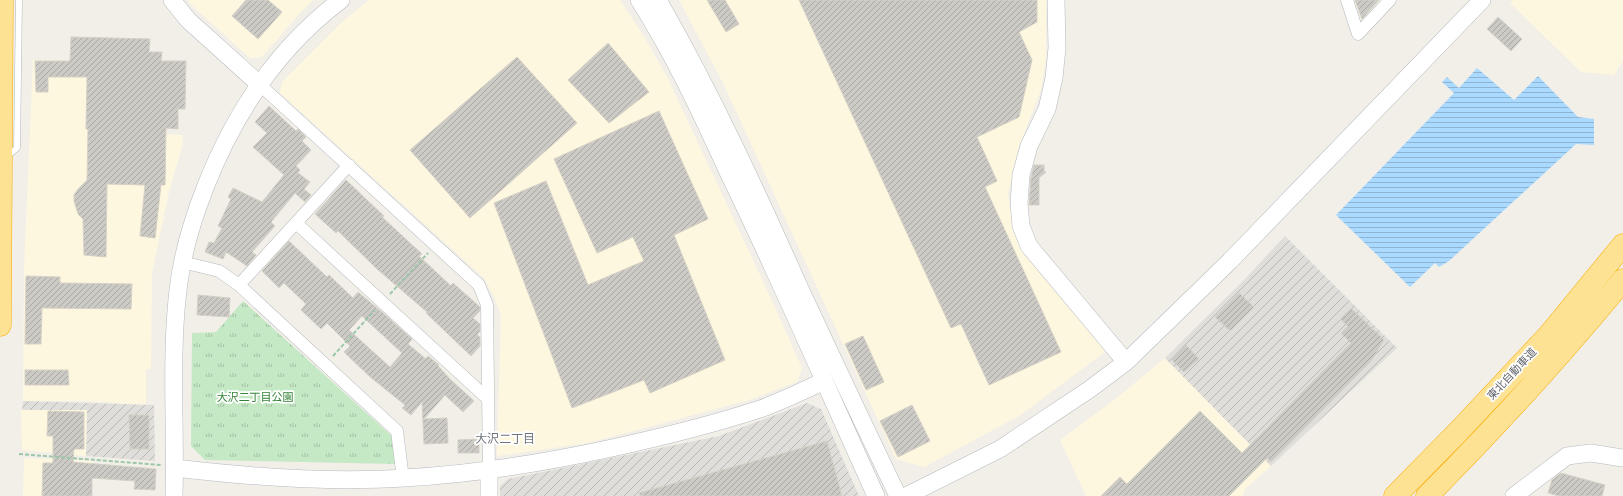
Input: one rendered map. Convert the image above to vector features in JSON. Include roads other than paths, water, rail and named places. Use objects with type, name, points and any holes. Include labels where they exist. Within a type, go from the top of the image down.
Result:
[{"type":"highway","points":[[0,325],[2,0]]},
{"type":"highway","name":"東北自動車道","points":[[1395,496],[1457,433],[1549,335],[1623,245]]},
{"type":"highway","name":"東北自動車道","points":[[1427,496],[1474,450],[1566,349],[1623,280]]},
{"type":"street","points":[[172,0],[188,20],[479,285],[487,305],[489,496]]},
{"type":"street","points":[[174,496],[168,466],[178,291],[182,262],[194,215],[216,161],[239,114],[259,84],[293,42],[320,15],[341,0]]},
{"type":"street","points":[[640,0],[661,34],[681,72],[743,201],[876,496]]},
{"type":"street","points":[[658,0],[697,68],[758,195],[840,376],[898,496]]},
{"type":"street","points":[[1056,0],[1057,48],[1054,78],[1047,109],[1029,146],[1022,168],[1019,203],[1021,226],[1029,246],[1126,362]]},
{"type":"street","points":[[1347,0],[1358,34],[1390,0]]},
{"type":"street","points":[[906,496],[1000,449],[1078,397],[1126,362],[1225,267],[1482,0]]},
{"type":"street","points":[[239,285],[349,165]]},
{"type":"street","points":[[296,223],[488,399]]},
{"type":"street","points":[[182,262],[219,271],[239,285],[397,431],[404,479]]},
{"type":"street","points":[[168,466],[258,476],[342,480],[404,479],[489,471],[566,458],[678,434],[761,408],[824,381]]},
{"type":"street","points":[[1514,496],[1567,456],[1591,453],[1623,458]]},
{"type":"lane","points":[[2,161],[17,148],[19,0]]},
{"type":"water","points":[[1477,68],[1514,100],[1538,76],[1578,117],[1594,119],[1594,145],[1576,144],[1449,261],[1439,267],[1435,263],[1410,287],[1336,215],[1454,93],[1442,82],[1447,77],[1459,88]]},
{"type":"district","name":"大沢二丁目","points":[[505,439]]},
{"type":"park label","name":"大沢二丁目公園","points":[[255,397]]}]
